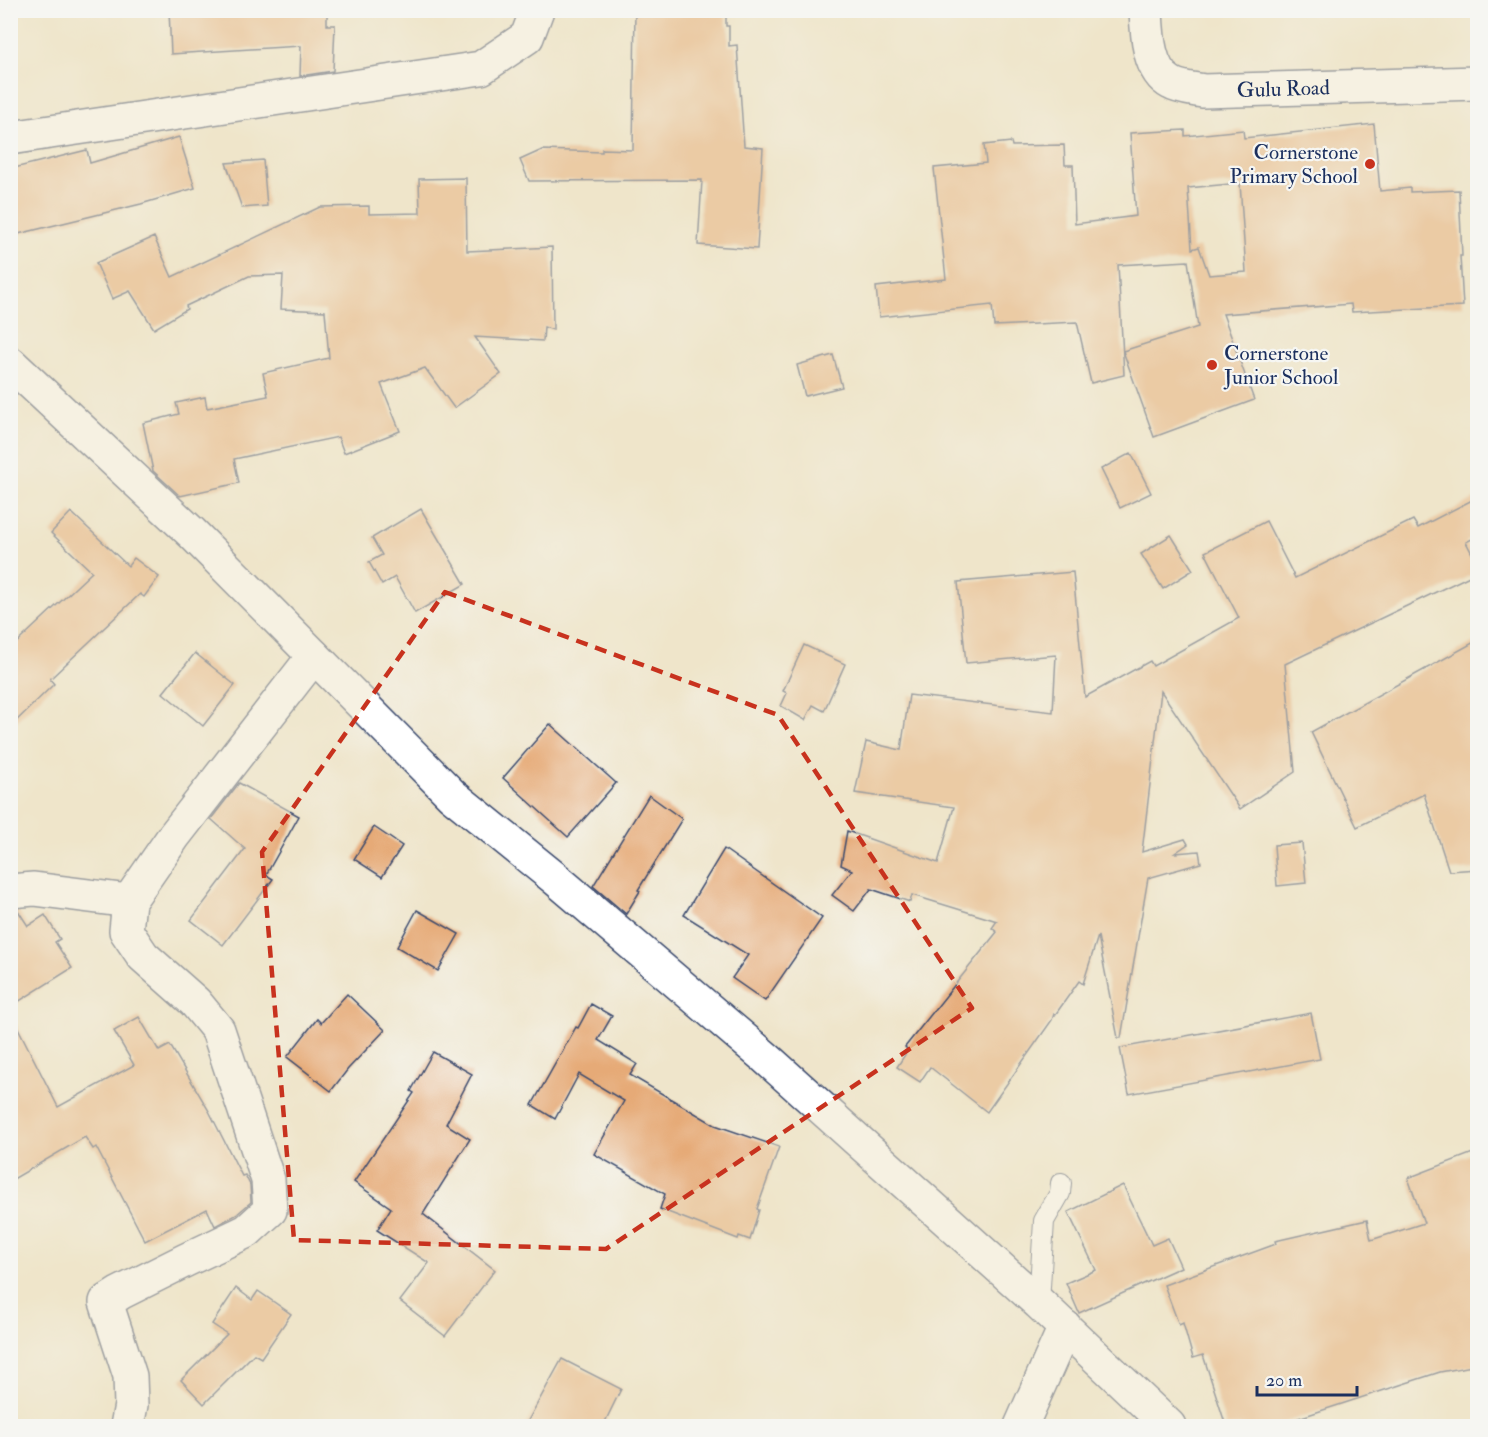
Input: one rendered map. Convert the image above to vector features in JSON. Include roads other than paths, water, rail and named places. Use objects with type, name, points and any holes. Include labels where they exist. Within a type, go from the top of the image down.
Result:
[{"type":"street","points":[[10,138],[481,68],[527,37],[537,10]]},
{"type":"street","name":"Gulu Road","points":[[1146,10],[1146,26],[1155,69],[1171,84],[1203,91],[1478,83]]},
{"type":"street","points":[[10,363],[192,533],[453,795],[557,880],[766,1058],[1039,1303],[1169,1426]]},
{"type":"street","points":[[127,1426],[131,1405],[130,1377],[106,1302],[186,1260],[247,1232],[270,1210],[268,1180],[218,1030],[195,1002],[143,956],[126,931],[129,901],[174,836],[314,656]]},
{"type":"street","points":[[10,891],[34,889],[129,901]]},
{"type":"street","points":[[1021,1426],[1065,1327]]},
{"type":"lane","points":[[1044,1221],[1060,1193],[1061,1183]]},
{"type":"lane","points":[[1037,1198],[1044,1208],[1039,1303]]},
{"type":"place","name":"Cornerstone Primary School","points":[[1370,164]]},
{"type":"place","name":"Cornerstone Junior School","points":[[1212,365]]}]
